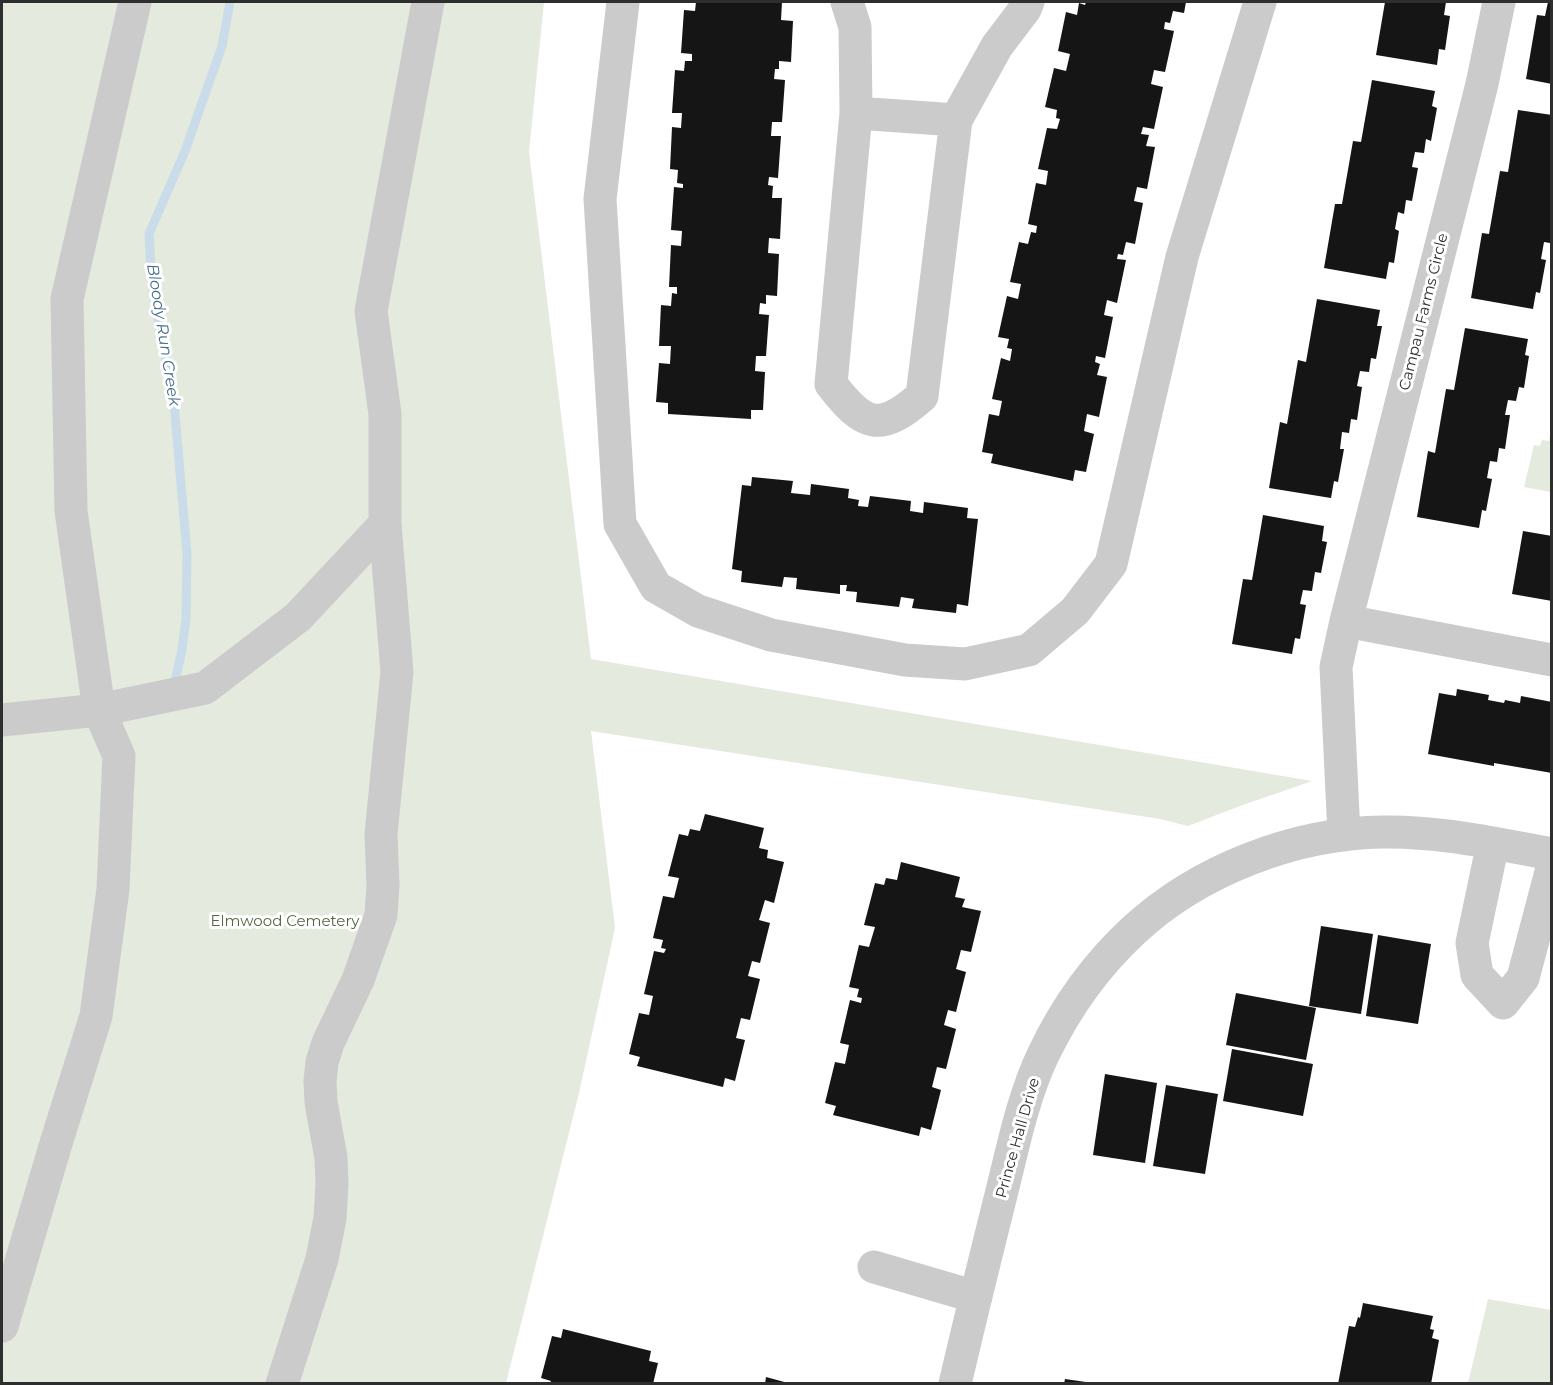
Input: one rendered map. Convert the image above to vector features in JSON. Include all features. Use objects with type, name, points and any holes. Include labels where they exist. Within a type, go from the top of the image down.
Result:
[{"type":"street","points":[[2,1326],[96,1016],[113,889],[119,756],[99,710],[71,511],[67,299],[135,2]]},
{"type":"street","points":[[282,1383],[322,1259],[330,1218],[331,1158],[321,1102],[322,1062],[328,1043],[358,980],[381,915],[383,885],[381,834],[397,672],[385,524],[386,414],[371,310],[428,2]]},
{"type":"street","points":[[623,2],[600,199],[620,524],[656,587],[698,611],[771,635],[904,660],[965,664],[1029,650],[1075,611],[1111,564],[1182,257],[1260,2]]},
{"type":"street","points":[[847,2],[855,27],[856,114],[831,384],[847,404],[867,419],[884,421],[905,410],[922,396],[956,120],[997,46],[1028,2]]},
{"type":"street","name":"Campau Farms Circle","points":[[1344,835],[1336,667],[1482,84],[1499,2]]},
{"type":"street","points":[[856,114],[956,120]]},
{"type":"street","points":[[2,720],[99,710],[205,688],[298,617],[385,524]]},
{"type":"street","points":[[1346,621],[1551,660]]},
{"type":"street","name":"Prince Hall Drive","points":[[955,1383],[1025,1104],[1042,1057],[1065,1014],[1092,975],[1134,930],[1192,887],[1235,865],[1304,842],[1344,835],[1418,832],[1468,838],[1551,854]]},
{"type":"street","points":[[1492,843],[1472,943],[1477,975],[1503,1003],[1523,978],[1551,868]]},
{"type":"street","points":[[874,1267],[976,1297]]},
{"type":"green space","name":"Elmwood Cemetery","points":[[2,2],[544,2],[529,152],[591,659],[1312,781],[1188,826],[1160,819],[591,731],[615,928],[579,1093],[506,1383],[2,1384]]},
{"type":"green space","points":[[1551,430],[1551,492],[1524,487],[1534,445],[1540,446],[1542,440],[1549,441]]},
{"type":"green space","points":[[1488,1299],[1551,1310],[1551,1383],[1468,1383]]},
{"type":"building","points":[[696,2],[782,2],[781,20],[793,21],[791,62],[779,61],[779,69],[775,69],[774,79],[785,80],[782,122],[772,122],[771,136],[781,136],[778,178],[769,177],[768,185],[773,186],[772,198],[782,198],[780,239],[769,238],[768,253],[779,254],[777,296],[766,295],[766,304],[760,303],[759,314],[769,315],[766,356],[756,356],[755,371],[765,372],[763,410],[751,410],[751,419],[668,414],[668,403],[656,402],[659,363],[670,364],[671,346],[659,346],[661,305],[671,306],[672,293],[677,294],[677,287],[669,287],[671,245],[681,246],[682,231],[671,230],[674,187],[683,188],[683,184],[677,183],[678,170],[670,169],[672,127],[681,128],[682,113],[672,113],[675,70],[684,71],[685,61],[692,61],[692,54],[681,53],[684,10],[695,11]]},
{"type":"building","points":[[1086,2],[1186,2],[1184,13],[1173,11],[1170,23],[1165,22],[1164,29],[1174,31],[1165,72],[1154,70],[1151,84],[1163,87],[1154,129],[1143,127],[1141,134],[1149,135],[1146,146],[1155,147],[1147,189],[1137,187],[1134,201],[1143,203],[1135,244],[1126,242],[1123,255],[1118,254],[1117,259],[1126,260],[1117,303],[1107,300],[1104,315],[1113,317],[1105,358],[1096,356],[1095,362],[1100,364],[1097,375],[1107,377],[1099,417],[1087,414],[1084,431],[1094,434],[1086,472],[1075,470],[1073,481],[991,463],[993,454],[982,452],[989,414],[999,416],[1002,401],[992,399],[1001,358],[1010,361],[1012,349],[1007,348],[1009,339],[998,337],[1007,296],[1018,299],[1021,284],[1010,282],[1019,242],[1028,244],[1031,232],[1036,233],[1037,226],[1028,224],[1036,183],[1046,185],[1048,171],[1038,169],[1047,128],[1057,129],[1060,119],[1056,118],[1057,110],[1045,107],[1054,68],[1066,71],[1070,54],[1058,51],[1066,12],[1077,15],[1079,3],[1085,5]]},
{"type":"building","points":[[1385,2],[1446,2],[1444,15],[1450,16],[1445,50],[1439,49],[1437,65],[1376,55]]},
{"type":"building","points":[[1548,2],[1552,2],[1552,84],[1526,79],[1537,15],[1545,16]]},
{"type":"building","points":[[1372,80],[1435,91],[1432,106],[1437,108],[1431,141],[1426,139],[1424,153],[1415,152],[1412,167],[1418,168],[1412,201],[1406,200],[1404,214],[1398,212],[1395,229],[1399,231],[1394,263],[1389,262],[1386,279],[1324,268],[1335,204],[1342,204],[1353,141],[1361,142]]},
{"type":"building","points":[[1518,110],[1552,115],[1552,236],[1550,243],[1544,242],[1541,259],[1546,260],[1540,293],[1536,292],[1533,309],[1471,298],[1482,233],[1489,234],[1500,171],[1508,172]]},
{"type":"building","points":[[1317,299],[1380,310],[1377,326],[1382,326],[1376,359],[1371,358],[1369,372],[1360,371],[1357,386],[1362,387],[1357,420],[1351,419],[1349,433],[1342,432],[1340,449],[1344,449],[1338,482],[1334,481],[1331,498],[1269,488],[1280,422],[1287,424],[1298,360],[1306,362]]},
{"type":"building","points":[[1465,328],[1528,339],[1525,355],[1529,356],[1524,388],[1519,387],[1516,401],[1508,400],[1505,415],[1510,415],[1505,449],[1499,448],[1497,462],[1490,461],[1487,478],[1492,479],[1486,511],[1482,510],[1479,528],[1417,517],[1428,451],[1435,453],[1446,389],[1454,390]]},
{"type":"building","points":[[752,477],[793,481],[791,493],[810,495],[811,484],[849,489],[848,498],[859,500],[858,506],[868,507],[870,496],[911,501],[910,511],[923,513],[924,502],[968,508],[967,518],[978,519],[968,606],[957,604],[956,613],[912,608],[914,599],[901,597],[899,607],[856,602],[857,592],[846,591],[847,585],[840,585],[840,594],[796,589],[797,578],[784,577],[782,587],[741,582],[742,571],[732,569],[742,485],[751,486]]},
{"type":"building","points":[[1263,515],[1324,526],[1322,541],[1327,542],[1321,573],[1315,572],[1312,591],[1303,590],[1300,604],[1306,605],[1300,639],[1295,638],[1292,654],[1232,644],[1243,579],[1252,580]]},
{"type":"building","points":[[1523,531],[1552,536],[1552,601],[1512,594]]},
{"type":"building","points":[[1457,689],[1489,695],[1488,700],[1504,703],[1505,700],[1520,703],[1521,696],[1552,702],[1552,773],[1494,763],[1494,766],[1428,754],[1439,693],[1456,696]]},
{"type":"building","points":[[705,814],[764,828],[759,848],[768,850],[767,858],[784,862],[774,903],[765,900],[759,920],[770,923],[760,963],[752,961],[748,976],[760,979],[750,1020],[741,1018],[736,1038],[745,1040],[735,1081],[725,1078],[723,1087],[637,1066],[640,1057],[629,1054],[639,1013],[649,1015],[653,996],[644,994],[654,951],[664,953],[666,949],[661,948],[663,940],[653,938],[663,896],[674,898],[679,878],[668,876],[679,834],[688,836],[690,829],[700,831]]},
{"type":"building","points":[[901,862],[960,877],[955,897],[965,899],[962,907],[981,911],[971,952],[961,950],[956,969],[966,972],[956,1012],[948,1010],[944,1025],[956,1029],[946,1069],[937,1067],[932,1087],[941,1090],[931,1130],[921,1127],[919,1136],[833,1115],[836,1106],[825,1103],[835,1062],[845,1064],[849,1045],[840,1043],[850,1000],[861,1003],[862,998],[857,997],[859,989],[849,987],[859,945],[869,947],[875,927],[864,925],[875,883],[884,885],[886,878],[897,880]]},
{"type":"building","points":[[1321,926],[1373,934],[1361,1014],[1309,1006]]},
{"type":"building","points":[[1378,935],[1431,944],[1418,1024],[1366,1016]]},
{"type":"building","points":[[1236,993],[1316,1008],[1306,1060],[1226,1045]]},
{"type":"building","points":[[1232,1049],[1313,1064],[1303,1116],[1223,1101]]},
{"type":"building","points":[[1105,1074],[1157,1083],[1145,1163],[1093,1155]]},
{"type":"building","points":[[1166,1085],[1218,1094],[1205,1174],[1153,1166]]},
{"type":"building","points":[[1363,1303],[1433,1316],[1430,1329],[1434,1330],[1432,1338],[1439,1340],[1431,1384],[1338,1384],[1349,1326],[1355,1327],[1358,1317],[1360,1318]]},
{"type":"building","points":[[563,1329],[651,1351],[649,1361],[658,1363],[653,1384],[550,1384],[551,1381],[541,1378],[552,1336],[561,1338]]},
{"type":"building","points":[[766,1377],[788,1383],[788,1384],[765,1384]]},
{"type":"building","points":[[1065,1379],[1086,1382],[1086,1384],[1064,1384]]},
{"type":"waterway","name":"Bloody Run Creek","points":[[175,681],[186,619],[187,554],[174,403],[152,285],[149,234],[185,151],[222,46],[230,2]]}]
